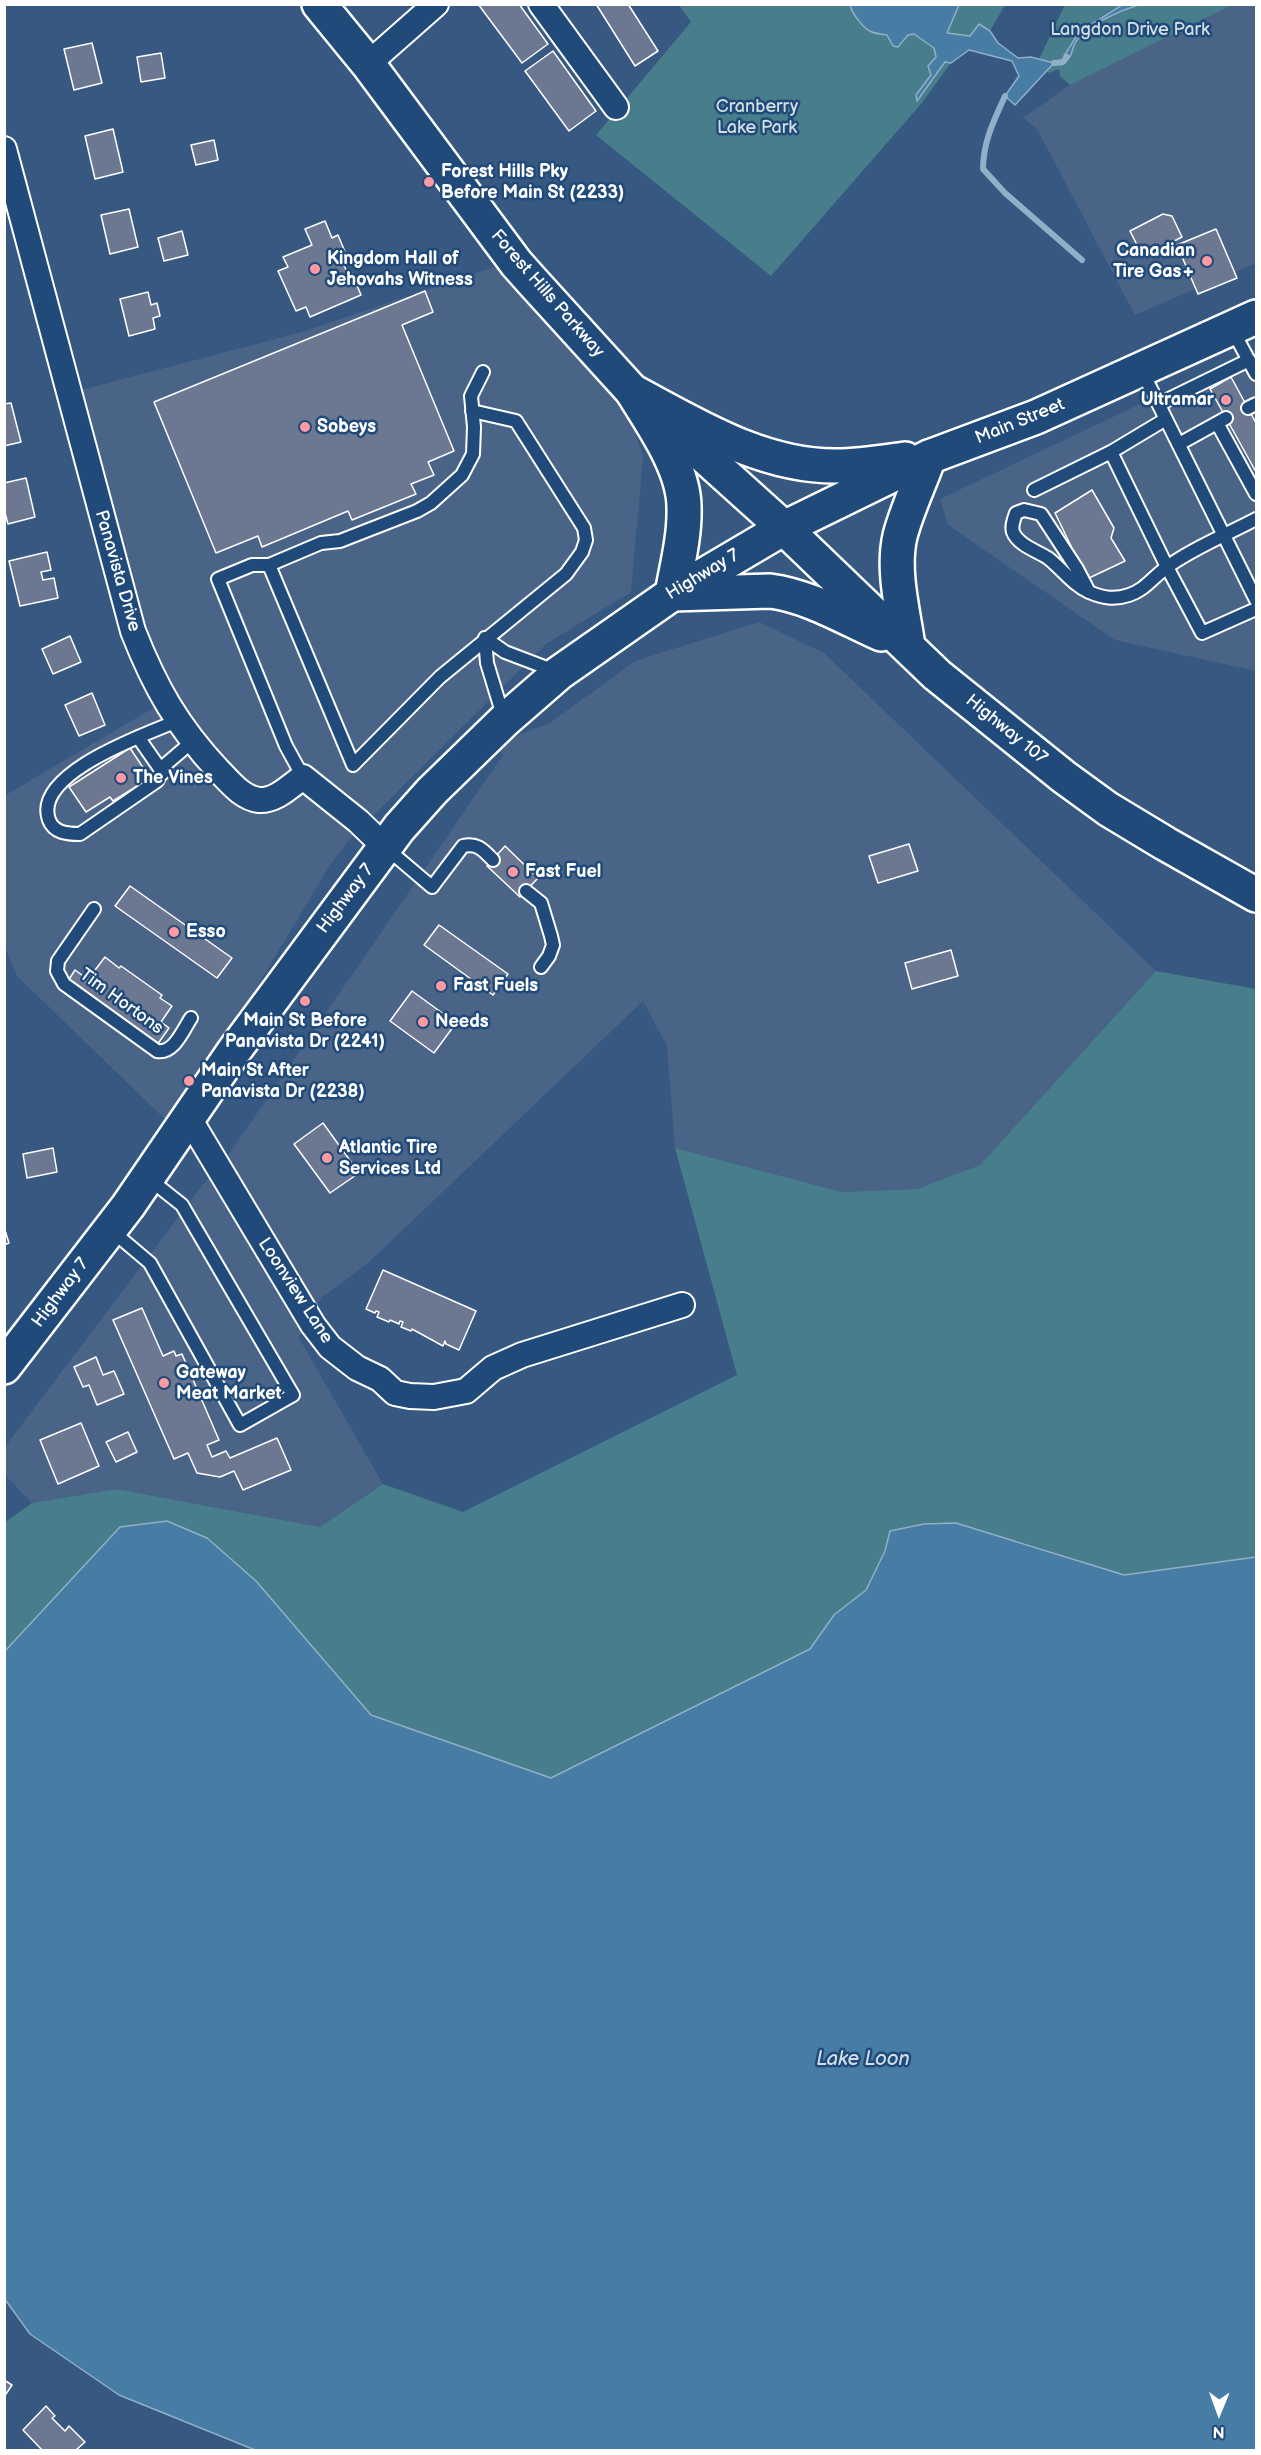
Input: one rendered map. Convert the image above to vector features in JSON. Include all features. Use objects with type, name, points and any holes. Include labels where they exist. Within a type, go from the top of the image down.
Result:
[{"type":"main road","name":"Forest Hills Parkway","points":[[320,4],[368,64],[516,263],[632,391],[784,528]]},
{"type":"main road","name":"Main Street","points":[[784,528],[929,457],[1036,417],[1244,323]]},
{"type":"main road","points":[[632,391],[725,440],[770,456],[836,466],[929,457],[899,544],[898,572],[908,646]]},
{"type":"main road","points":[[632,391],[666,450],[681,487],[684,524],[672,594],[770,591],[785,593],[818,605],[908,646]]},
{"type":"main road","name":"Highway 7","points":[[4,1368],[148,1178],[241,1042],[385,847],[432,791],[505,720],[559,673],[672,594],[784,528]]},
{"type":"main road","name":"Highway 107","points":[[784,528],[937,675],[1082,790],[1166,844],[1257,895]]},
{"type":"street","points":[[368,64],[436,4]]},
{"type":"street","points":[[541,4],[616,107]]},
{"type":"street","name":"Panavista Drive","points":[[4,149],[133,631],[157,687],[177,722],[237,789],[250,798],[259,800],[275,796],[303,777]]},
{"type":"street","points":[[303,777],[358,821],[385,847]]},
{"type":"street","name":"Loonview Lane","points":[[189,1120],[313,1325],[330,1347],[357,1368],[380,1379],[395,1393],[434,1397],[466,1391],[493,1368],[522,1355],[682,1305]]},
{"type":"lane","points":[[1244,323],[1249,360],[1257,374]]},
{"type":"lane","points":[[1159,404],[1249,360]]},
{"type":"lane","points":[[1142,370],[1257,600]]},
{"type":"lane","points":[[303,777],[286,746],[218,579],[252,565],[269,565],[321,543],[340,541],[417,511],[431,503],[462,475],[469,463],[472,454],[471,396],[483,372]]},
{"type":"lane","points":[[269,565],[352,765],[440,677],[566,574],[582,552],[586,540],[584,528],[516,421],[472,411]]},
{"type":"lane","points":[[1034,490],[1111,452],[1166,419]]},
{"type":"lane","points":[[1179,444],[1222,420],[1257,494]]},
{"type":"lane","points":[[1111,452],[1202,633],[1257,609]]},
{"type":"lane","points":[[1089,592],[1077,569],[1041,514],[1030,510],[1016,513],[1012,525],[1013,532],[1019,540],[1048,559],[1076,586],[1089,592],[1103,597],[1117,598],[1144,588],[1167,567],[1257,519]]},
{"type":"lane","points":[[485,639],[505,652],[559,673]]},
{"type":"lane","points":[[485,639],[487,663],[505,720]]},
{"type":"lane","points":[[177,722],[114,747],[60,783],[51,798],[47,811],[49,821],[56,830],[66,834],[80,834],[158,781],[166,764],[193,741]]},
{"type":"lane","points":[[138,737],[163,773]]},
{"type":"lane","points":[[385,847],[432,887],[464,846],[472,844],[481,848],[493,860]]},
{"type":"lane","points":[[526,891],[541,903],[553,945],[549,956],[540,967]]},
{"type":"lane","name":"Tim Hortons","points":[[94,909],[58,961],[57,971],[64,984],[158,1051],[170,1050],[191,1018]]},
{"type":"lane","points":[[110,1229],[150,1263],[240,1425],[293,1395],[182,1205],[148,1178]]},
{"type":"shaded area","points":[[1232,5],[1256,5],[1256,263],[1135,315],[1037,129],[1023,118],[1070,85]]},
{"type":"shaded area","points":[[515,260],[621,387],[643,457],[631,592],[546,644],[349,840],[330,865],[173,1127],[17,976],[5,947],[4,796],[172,697],[155,667],[81,390],[302,332]]},
{"type":"shaded area","points":[[1256,349],[1256,671],[1115,640],[948,525],[940,499]]},
{"type":"shaded area","points":[[759,622],[824,653],[1156,971],[980,1165],[917,1189],[842,1192],[675,1148],[667,1046],[643,1001],[366,1265],[322,1297],[299,1338],[383,1484],[320,1527],[116,1489],[32,1503],[5,1475],[4,1448],[201,1187],[220,1167],[503,755],[494,744],[550,723],[635,661]]},
{"type":"green space","name":"Langdon Drive Park","points":[[1138,4],[1232,5],[1070,85],[1060,76],[1059,69],[1049,73],[1037,63],[1065,5],[1122,5],[1104,14],[1077,36],[1063,62],[1070,57],[1075,41],[1091,27]]},
{"type":"green space","name":"Cranberry Lake Park","points":[[679,5],[850,5],[865,28],[874,33],[887,35],[893,46],[902,44],[908,35],[914,34],[934,48],[937,54],[929,68],[931,75],[916,95],[945,62],[951,63],[921,104],[771,276],[596,135],[691,22]]},
{"type":"green space","points":[[959,5],[1005,5],[990,31],[980,24],[970,37],[947,33]]},
{"type":"green space","points":[[1156,971],[1256,989],[1256,1557],[1124,1575],[1018,1541],[891,1531],[885,1551],[866,1590],[834,1615],[810,1649],[551,1778],[371,1715],[256,1581],[120,1527],[5,1651],[4,1523],[32,1503],[116,1489],[320,1527],[383,1484],[463,1512],[737,1375],[675,1148],[842,1192],[917,1189],[980,1165]]},
{"type":"water","points":[[850,5],[959,5],[947,33],[970,36],[979,24],[990,31],[998,43],[1018,58],[1031,57],[1054,63],[1015,105],[1005,96],[1019,76],[1012,61],[969,50],[951,63],[945,62],[917,101],[916,95],[931,75],[928,66],[936,57],[934,48],[914,34],[908,35],[898,47],[893,46],[887,35],[874,33],[865,28],[855,16]]},
{"type":"water","points":[[1122,5],[1138,5],[1114,14],[1082,34],[1070,57],[1063,62],[1064,56],[1079,32]]},
{"type":"water","name":"Lake Loon","points":[[167,1521],[207,1538],[256,1581],[371,1715],[551,1778],[810,1649],[834,1615],[866,1590],[885,1551],[890,1531],[924,1524],[956,1523],[1124,1575],[1256,1557],[1256,2450],[255,2450],[119,2395],[30,2334],[4,2298],[5,1651],[120,1527]]},
{"type":"building","points":[[478,4],[519,4],[548,44],[522,63]]},
{"type":"building","points":[[596,4],[628,4],[658,51],[635,66]]},
{"type":"building","points":[[92,43],[102,83],[74,90],[64,49]]},
{"type":"building","points":[[553,51],[596,111],[569,131],[525,71]]},
{"type":"building","points":[[161,53],[165,78],[141,82],[137,57]]},
{"type":"building","points":[[113,129],[123,172],[95,179],[85,136]]},
{"type":"building","points":[[214,140],[218,160],[196,165],[191,145]]},
{"type":"building","points":[[129,209],[138,247],[110,254],[101,215]]},
{"type":"building","points":[[1163,214],[1172,216],[1182,237],[1143,257],[1130,231]]},
{"type":"building","name":"Kingdom Hall of Jehovahs Witness","points":[[325,221],[332,238],[338,235],[348,259],[342,261],[347,272],[351,271],[361,295],[310,317],[306,307],[296,311],[278,271],[288,267],[283,257],[312,245],[305,229]]},
{"type":"building","name":"Canadian Tire Gas+","points":[[1216,229],[1237,278],[1198,294],[1177,245]]},
{"type":"building","points":[[182,231],[188,255],[164,261],[158,238]]},
{"type":"building","name":"Sobeys","points":[[425,291],[433,312],[402,325],[454,451],[428,462],[434,475],[411,484],[416,494],[352,520],[348,511],[262,547],[258,536],[216,553],[154,402]]},
{"type":"building","points":[[148,292],[151,305],[157,303],[160,316],[153,318],[155,329],[129,336],[120,299]]},
{"type":"building","points":[[1231,377],[1256,423],[1256,472],[1210,389]]},
{"type":"building","points":[[11,403],[21,442],[4,446],[4,404]]},
{"type":"building","points":[[26,478],[35,517],[8,524],[4,509],[4,483]]},
{"type":"building","points":[[1092,490],[1114,528],[1111,538],[1125,561],[1087,579],[1055,513]]},
{"type":"building","points":[[47,552],[51,570],[41,572],[43,580],[54,578],[58,598],[20,606],[9,561]]},
{"type":"building","points":[[70,636],[81,662],[53,674],[42,649]]},
{"type":"building","points":[[92,693],[105,725],[79,736],[65,705]]},
{"type":"building","points":[[130,748],[150,778],[113,801],[110,797],[86,812],[69,787]]},
{"type":"building","points":[[909,844],[918,871],[878,883],[869,856]]},
{"type":"building","name":"Fast Fuel","points":[[505,846],[538,878],[520,897],[487,866]]},
{"type":"building","points":[[130,886],[232,958],[217,978],[115,906]]},
{"type":"building","points":[[439,925],[508,974],[493,995],[424,945]]},
{"type":"building","points":[[951,950],[958,976],[912,989],[905,963]]},
{"type":"building","points":[[105,957],[162,995],[160,998],[172,1006],[161,1022],[169,1028],[157,1045],[68,981],[75,970],[86,978],[84,981],[86,982]]},
{"type":"building","name":"Needs","points":[[412,991],[456,1023],[434,1053],[390,1021]]},
{"type":"building","name":"Atlantic Tire Services Ltd","points":[[323,1123],[359,1173],[330,1193],[294,1144]]},
{"type":"building","points":[[53,1148],[57,1172],[27,1178],[23,1154]]},
{"type":"building","points":[[4,1227],[9,1243],[4,1245]]},
{"type":"building","points":[[383,1270],[476,1311],[459,1350],[446,1344],[445,1341],[443,1346],[412,1329],[411,1331],[401,1327],[403,1322],[400,1321],[399,1324],[390,1320],[389,1322],[377,1317],[379,1312],[375,1313],[366,1309]]},
{"type":"building","points":[[142,1308],[163,1356],[174,1351],[176,1356],[182,1354],[219,1440],[207,1445],[212,1457],[226,1451],[230,1458],[277,1438],[291,1470],[243,1490],[234,1471],[220,1477],[197,1473],[188,1453],[174,1459],[113,1320]]},
{"type":"building","points":[[96,1357],[103,1375],[114,1371],[124,1394],[97,1405],[89,1385],[83,1387],[74,1367]]},
{"type":"building","points":[[81,1423],[99,1466],[58,1484],[40,1440]]},
{"type":"building","points":[[128,1432],[137,1452],[116,1462],[106,1442]]},
{"type":"building","points":[[4,2380],[12,2385],[4,2397]]},
{"type":"building","points":[[46,2406],[55,2416],[52,2418],[65,2431],[69,2426],[85,2442],[76,2450],[42,2450],[23,2430]]},
{"type":"waterway","points":[[1054,63],[1063,62],[1067,57]]},
{"type":"waterway","points":[[1005,96],[987,140],[983,169],[1005,193],[1082,260]]},
{"type":"place","name":"Forest Hills Pky Before Main St (2233)","points":[[429,182]]},
{"type":"place","name":"Canadian Tire Gas+","points":[[1207,261]]},
{"type":"place","name":"Kingdom Hall of Jehovahs Witness","points":[[315,269]]},
{"type":"place","name":"Ultramar","points":[[1226,400]]},
{"type":"place","name":"Sobeys","points":[[305,427]]},
{"type":"place","name":"The Vines","points":[[121,778]]},
{"type":"place","name":"Fast Fuel","points":[[513,872]]},
{"type":"place","name":"Esso","points":[[174,932]]},
{"type":"place","name":"Fast Fuels","points":[[441,986]]},
{"type":"place","name":"Main St Before Panavista Dr (2241)","points":[[305,1001]]},
{"type":"place","name":"Needs","points":[[423,1022]]},
{"type":"place","name":"Main St After Panavista Dr (2238)","points":[[189,1081]]},
{"type":"place","name":"Atlantic Tire Services Ltd","points":[[327,1158]]},
{"type":"place","name":"Gateway Meat Market","points":[[164,1383]]}]
